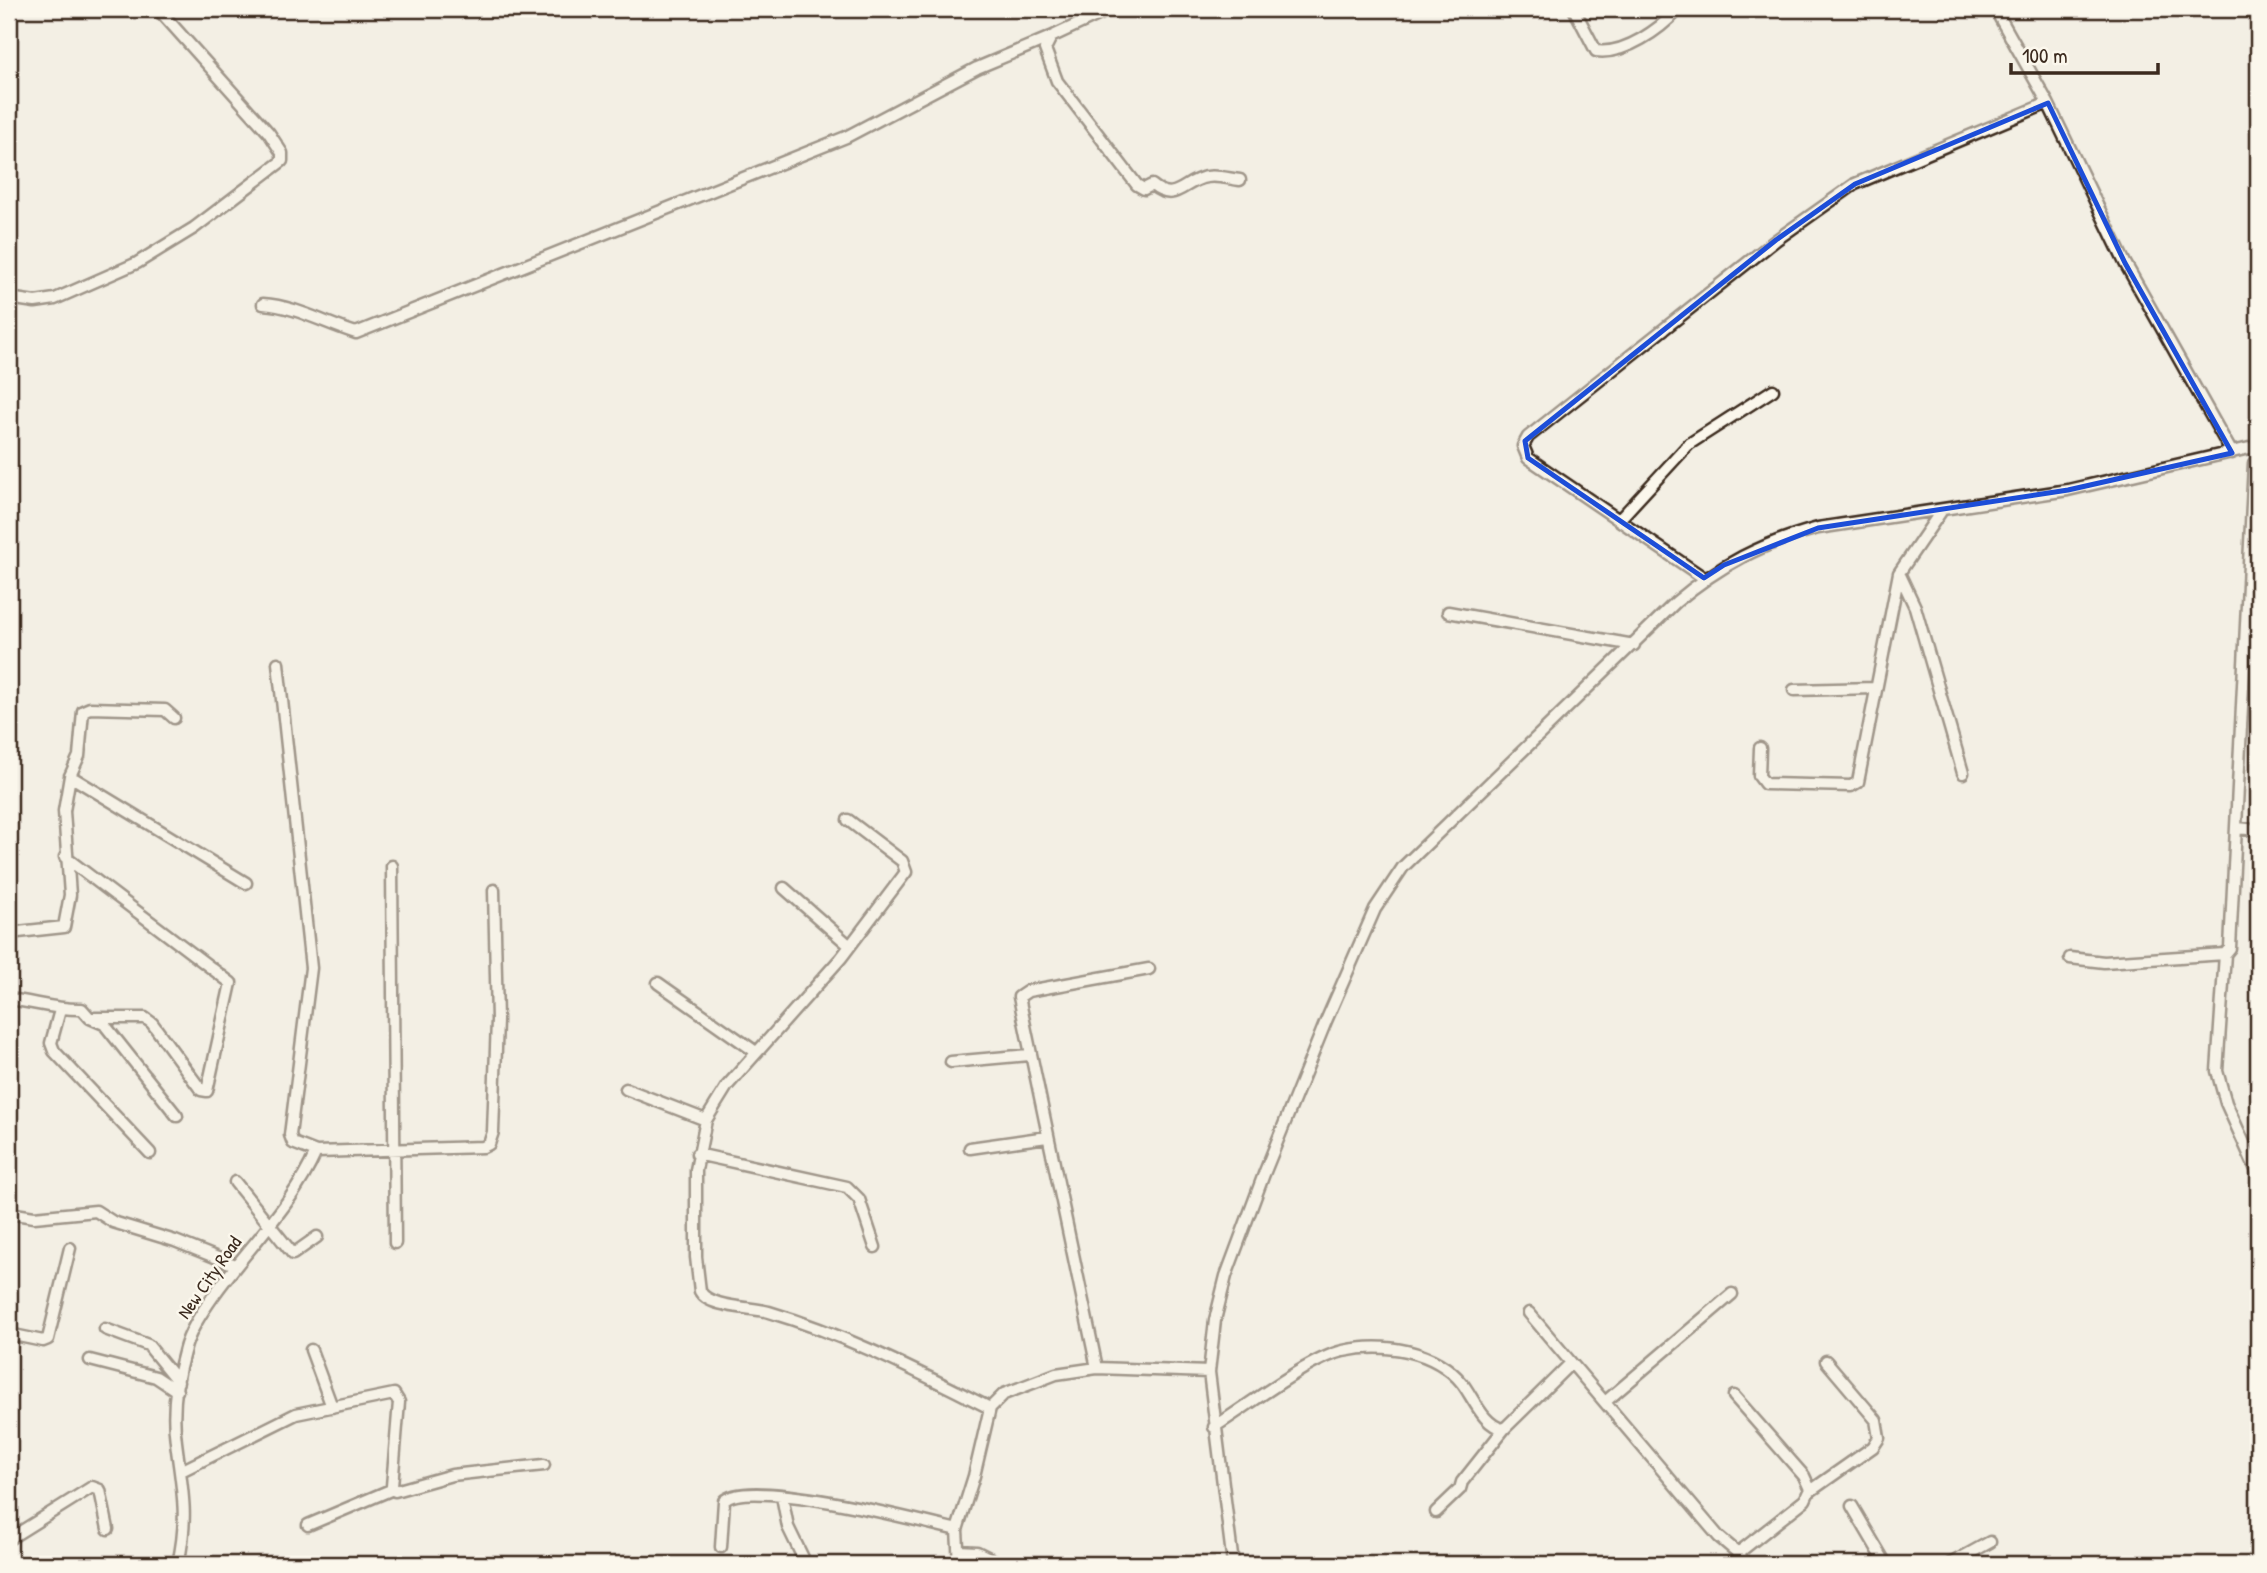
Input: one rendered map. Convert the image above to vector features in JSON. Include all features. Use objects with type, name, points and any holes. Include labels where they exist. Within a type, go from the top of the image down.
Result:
[{"type":"street","points":[[9,298],[35,302],[55,299],[137,263],[194,228],[282,161],[282,153],[269,133],[158,9]]},
{"type":"street","points":[[263,304],[286,306],[317,321],[356,333],[846,137],[977,68],[1111,9]]},
{"type":"street","points":[[1574,9],[1596,51],[1606,53],[1648,34],[1679,9]]},
{"type":"street","points":[[1995,9],[2048,103],[2125,263],[2232,453]]},
{"type":"street","points":[[1051,37],[1045,49],[1048,64],[1057,81],[1137,186],[1144,189],[1152,186],[1162,193],[1171,193],[1206,177],[1240,180]]},
{"type":"street","points":[[1704,578],[1528,458],[1523,446],[1528,437],[1776,240],[1855,184],[2048,103]]},
{"type":"street","points":[[1619,520],[1689,444],[1773,390]]},
{"type":"street","points":[[1233,1564],[1209,1372],[1215,1320],[1226,1276],[1264,1174],[1375,909],[1395,877],[1421,847],[1704,578],[1742,554],[1785,537],[1818,528],[2068,490],[2258,446],[2232,941],[2225,954],[2217,1071],[2226,1103],[2258,1174]]},
{"type":"street","points":[[1760,748],[1759,776],[1762,783],[1851,786],[1860,776],[1899,573],[1942,510]]},
{"type":"street","points":[[1899,573],[1915,607],[1963,773]]},
{"type":"street","points":[[1448,612],[1634,645]]},
{"type":"street","points":[[278,663],[311,968],[290,1135],[293,1143],[316,1152],[483,1147],[492,1138],[497,1020],[494,890]]},
{"type":"street","points":[[1794,690],[1875,688]]},
{"type":"street","points":[[9,933],[64,927],[70,895],[63,816],[70,776],[79,756],[82,715],[85,709],[165,710],[174,718]]},
{"type":"street","points":[[70,776],[246,883]]},
{"type":"street","points":[[848,820],[902,862],[906,869],[850,946],[727,1086],[706,1120],[697,1154],[698,1282],[706,1299],[774,1313],[860,1345],[990,1408]]},
{"type":"street","points":[[2236,828],[2258,830]]},
{"type":"street","points":[[65,857],[231,983],[207,1090],[201,1090],[152,1023],[145,1018],[90,1018]]},
{"type":"street","points":[[392,866],[395,1243]]},
{"type":"street","points":[[784,888],[850,946]]},
{"type":"street","points":[[2070,958],[2104,962],[2225,954]]},
{"type":"street","points":[[1097,1368],[1018,1000],[1024,992],[1149,969]]},
{"type":"street","points":[[658,983],[756,1052]]},
{"type":"street","points":[[9,999],[47,1003],[60,1010],[82,1009],[90,1018],[104,1024],[177,1116]]},
{"type":"street","points":[[60,1010],[51,1043],[54,1051],[149,1153]]},
{"type":"street","points":[[951,1062],[1030,1055]]},
{"type":"street","points":[[626,1089],[706,1120]]},
{"type":"street","points":[[970,1147],[1047,1138]]},
{"type":"street","name":"New City Road","points":[[178,1564],[186,1522],[176,1440],[177,1387],[184,1349],[199,1317],[235,1265],[269,1227],[300,1186],[316,1152]]},
{"type":"street","points":[[697,1154],[847,1187],[859,1199],[875,1247]]},
{"type":"street","points":[[235,1182],[293,1254],[317,1237]]},
{"type":"street","points":[[9,1213],[33,1217],[96,1211],[113,1223],[175,1241],[235,1265]]},
{"type":"street","points":[[9,1334],[43,1341],[48,1339],[70,1248]]},
{"type":"street","points":[[1605,1402],[1732,1294]]},
{"type":"street","points":[[1529,1313],[1719,1537],[1738,1553],[1746,1564]]},
{"type":"street","points":[[105,1329],[148,1345],[177,1387]]},
{"type":"street","points":[[1214,1427],[1314,1364],[1343,1351],[1378,1349],[1428,1355],[1443,1364],[1461,1382],[1486,1418],[1504,1429]]},
{"type":"street","points":[[310,1350],[332,1407]]},
{"type":"street","points":[[90,1360],[156,1377],[177,1387]]},
{"type":"street","points":[[1809,1492],[1873,1447],[1879,1438],[1876,1420],[1826,1361]]},
{"type":"street","points":[[1436,1512],[1460,1489],[1462,1482],[1504,1429],[1571,1363]]},
{"type":"street","points":[[959,1564],[957,1530],[974,1476],[990,1408],[1004,1394],[1056,1374],[1097,1368],[1209,1372]]},
{"type":"street","points":[[181,1471],[296,1414],[384,1394],[398,1396],[393,1489]]},
{"type":"street","points":[[1734,1396],[1810,1485],[1805,1500],[1738,1553]]},
{"type":"street","points":[[308,1525],[393,1489],[399,1491],[460,1473],[544,1465]]},
{"type":"street","points":[[9,1539],[92,1487],[100,1490],[108,1529]]},
{"type":"street","points":[[721,1547],[723,1508],[727,1497],[742,1493],[782,1496],[893,1513],[957,1530]]},
{"type":"street","points":[[782,1496],[788,1527],[806,1564]]},
{"type":"street","points":[[1852,1506],[1886,1564]]},
{"type":"street","points":[[1950,1564],[1990,1542]]},
{"type":"street","points":[[958,1551],[977,1552],[1001,1564]]},
{"type":"highlighted area","points":[[2048,103],[2125,263],[2232,453],[2068,490],[1818,528],[1724,565],[1704,578],[1528,458],[1525,441],[1776,240],[1855,184]]}]
